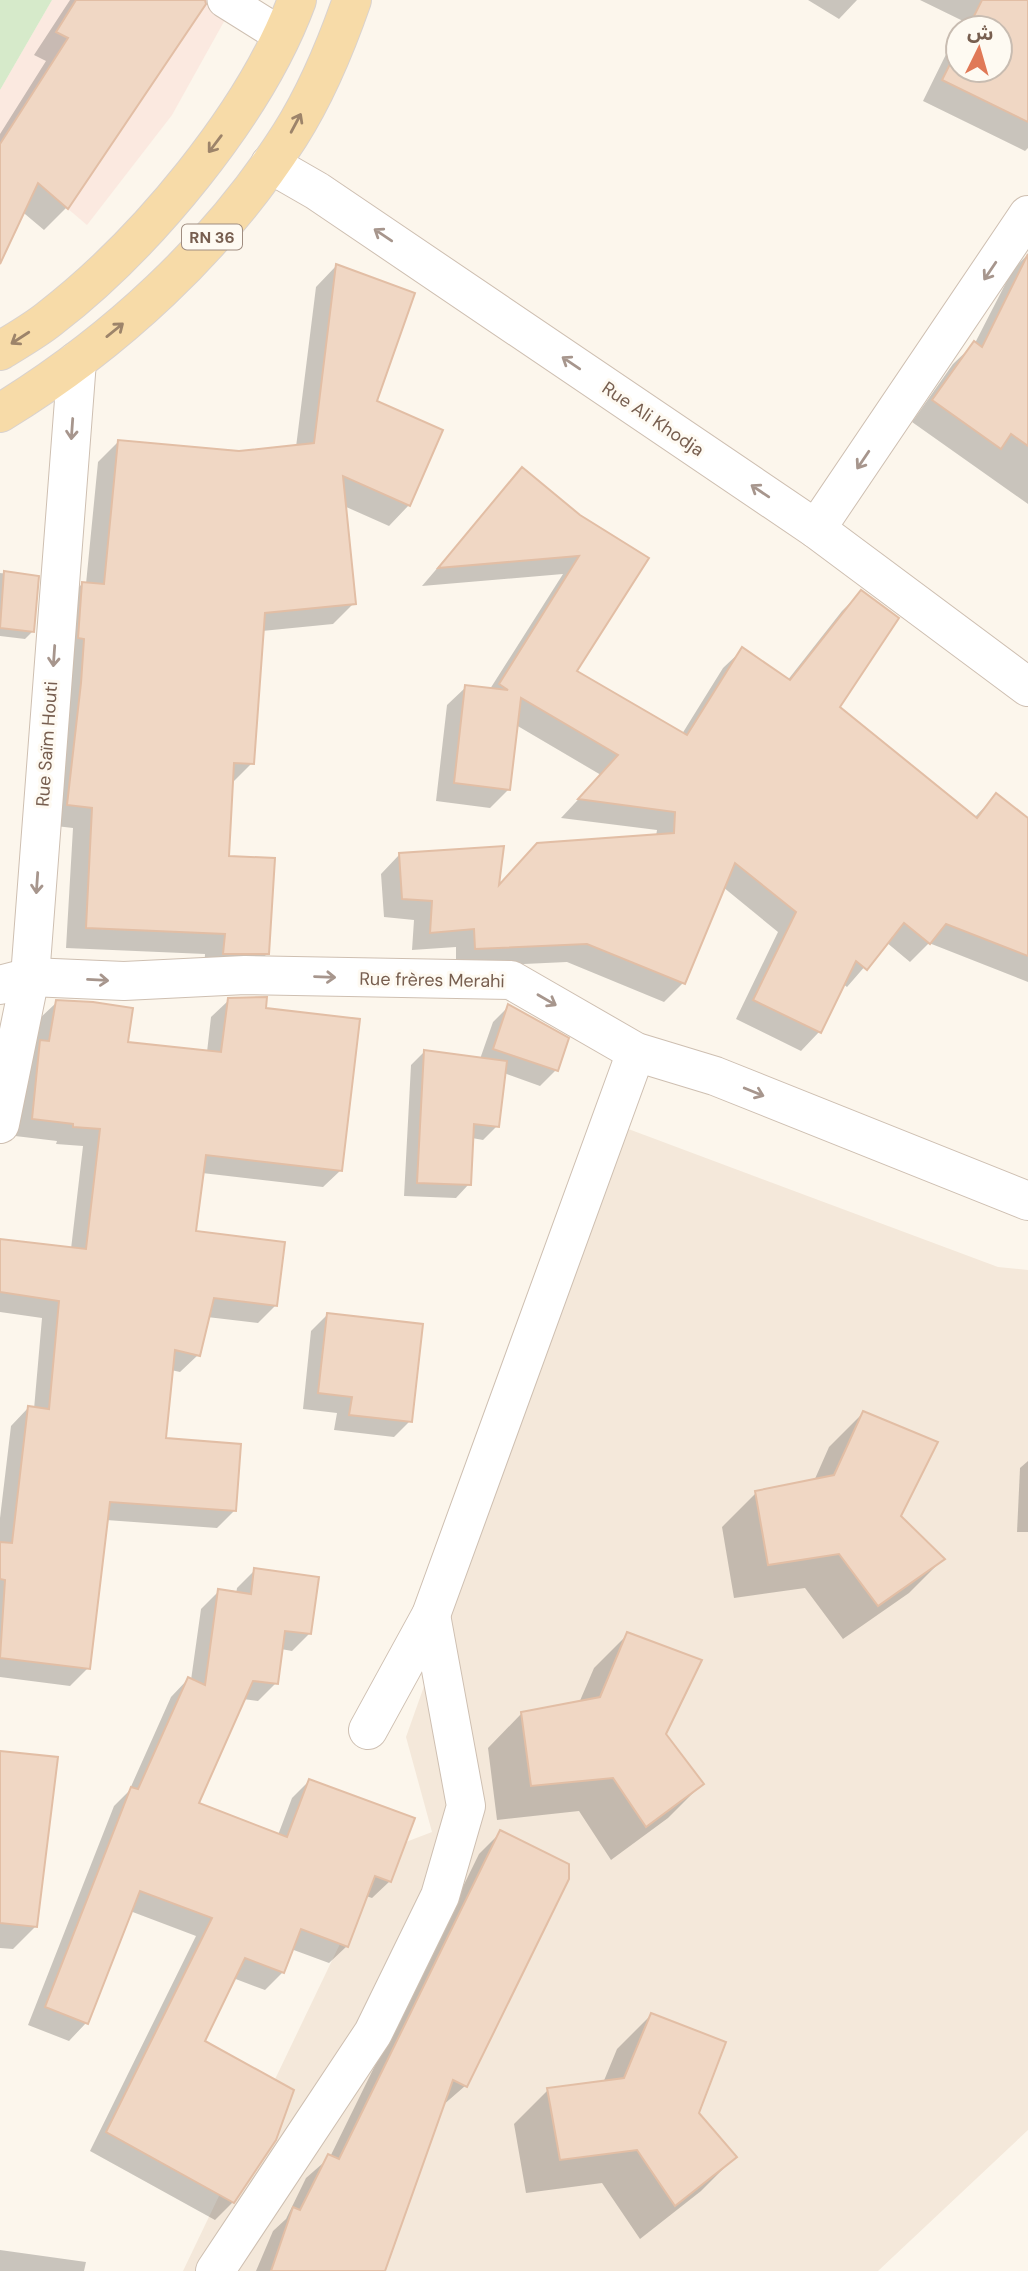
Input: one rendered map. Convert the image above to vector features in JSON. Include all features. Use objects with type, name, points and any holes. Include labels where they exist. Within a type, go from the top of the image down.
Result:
[{"type":"main road","name":"RN 36","points":[[0,351],[49,320],[100,275],[186,182],[227,128],[262,72],[298,0]]},
{"type":"main road","name":"RN 36","points":[[0,413],[77,361],[139,311],[212,237],[291,134],[320,78],[352,0]]},
{"type":"street","points":[[226,0],[281,35]]},
{"type":"street","name":"Rue Ali Khodja","points":[[270,164],[317,191],[816,529],[1028,687]]},
{"type":"street","points":[[816,529],[1028,215]]},
{"type":"street","name":"Rue Saïm Houti","points":[[0,1124],[77,361]]},
{"type":"street","name":"Rue frères Merahi","points":[[15,981],[124,981],[246,975],[511,980],[636,1052],[715,1076],[1028,1202]]},
{"type":"street","points":[[368,1730],[432,1615],[636,1052]]},
{"type":"street","points":[[215,2271],[373,2032],[440,1896],[466,1806],[432,1615]]},
{"type":"shaded area","points":[[52,0],[236,0],[172,115],[87,225],[0,151],[0,90]]},
{"type":"shaded area","points":[[623,1127],[998,1267],[1028,1270],[1028,2130],[878,2271],[183,2271],[385,1850],[432,1832],[406,1737]]},
{"type":"green space","points":[[0,0],[52,0],[0,90]]},
{"type":"building","points":[[76,0],[205,0],[206,4],[68,209],[38,183],[0,264],[0,144],[68,38],[56,32]]},
{"type":"building","points":[[982,0],[1028,0],[1028,122],[950,84],[1014,84],[1014,14],[975,14]]},
{"type":"building","points":[[1028,254],[1028,446],[1011,434],[1001,449],[932,400],[974,341],[982,347]]},
{"type":"building","points":[[336,264],[415,293],[377,401],[443,430],[410,506],[343,476],[356,604],[265,613],[254,764],[234,763],[229,856],[275,858],[269,954],[223,954],[225,934],[86,928],[92,808],[67,805],[84,639],[78,638],[82,582],[104,584],[118,440],[239,451],[314,443]]},
{"type":"building","points":[[522,467],[580,515],[649,558],[577,671],[687,735],[742,647],[790,680],[861,590],[899,618],[840,707],[977,818],[996,793],[1028,818],[1028,956],[946,924],[930,944],[904,923],[867,970],[856,961],[821,1033],[753,1000],[796,912],[735,863],[685,984],[587,944],[475,949],[474,929],[430,933],[432,901],[402,899],[399,853],[504,846],[499,885],[537,843],[674,833],[675,812],[578,799],[618,755],[521,698],[510,790],[454,783],[465,685],[508,690],[499,684],[579,556],[438,568]]},
{"type":"building","points":[[4,571],[39,576],[34,632],[0,628]]},
{"type":"building","points":[[267,997],[266,1008],[360,1019],[342,1171],[206,1155],[196,1231],[285,1242],[277,1306],[214,1298],[200,1356],[175,1350],[166,1438],[241,1444],[236,1511],[110,1502],[90,1669],[0,1658],[5,1580],[0,1579],[0,1542],[12,1543],[28,1406],[49,1409],[59,1301],[0,1292],[0,1239],[86,1249],[100,1129],[32,1119],[40,1040],[49,1041],[56,1000],[133,1008],[128,1042],[221,1052],[228,998]]},
{"type":"building","points":[[508,1004],[569,1038],[558,1071],[493,1049]]},
{"type":"building","points":[[424,1050],[507,1061],[499,1127],[474,1124],[471,1185],[417,1183]]},
{"type":"building","points":[[327,1313],[423,1324],[412,1422],[349,1415],[352,1397],[318,1393]]},
{"type":"building","points":[[863,1411],[938,1442],[901,1516],[945,1559],[878,1606],[839,1554],[768,1565],[755,1491],[834,1475]]},
{"type":"building","points":[[254,1568],[319,1577],[311,1634],[285,1631],[278,1684],[253,1681],[199,1803],[287,1837],[309,1779],[415,1818],[391,1882],[375,1876],[348,1947],[301,1929],[284,1973],[245,1958],[205,2041],[294,2090],[276,2140],[234,2203],[106,2132],[212,1918],[140,1891],[88,2024],[45,2007],[131,1787],[138,1789],[188,1677],[205,1685],[218,1589],[251,1594]]},
{"type":"building","points":[[627,1632],[702,1660],[666,1734],[704,1784],[646,1827],[613,1778],[531,1786],[521,1712],[600,1697]]},
{"type":"building","points":[[0,1751],[58,1757],[37,1927],[0,1923]]},
{"type":"building","points":[[500,1830],[569,1864],[569,1879],[467,2087],[453,2080],[385,2271],[271,2271],[293,2207],[300,2210],[328,2154],[339,2159]]},
{"type":"building","points":[[651,2013],[726,2042],[699,2113],[737,2157],[675,2206],[637,2150],[560,2160],[547,2088],[624,2078]]}]
